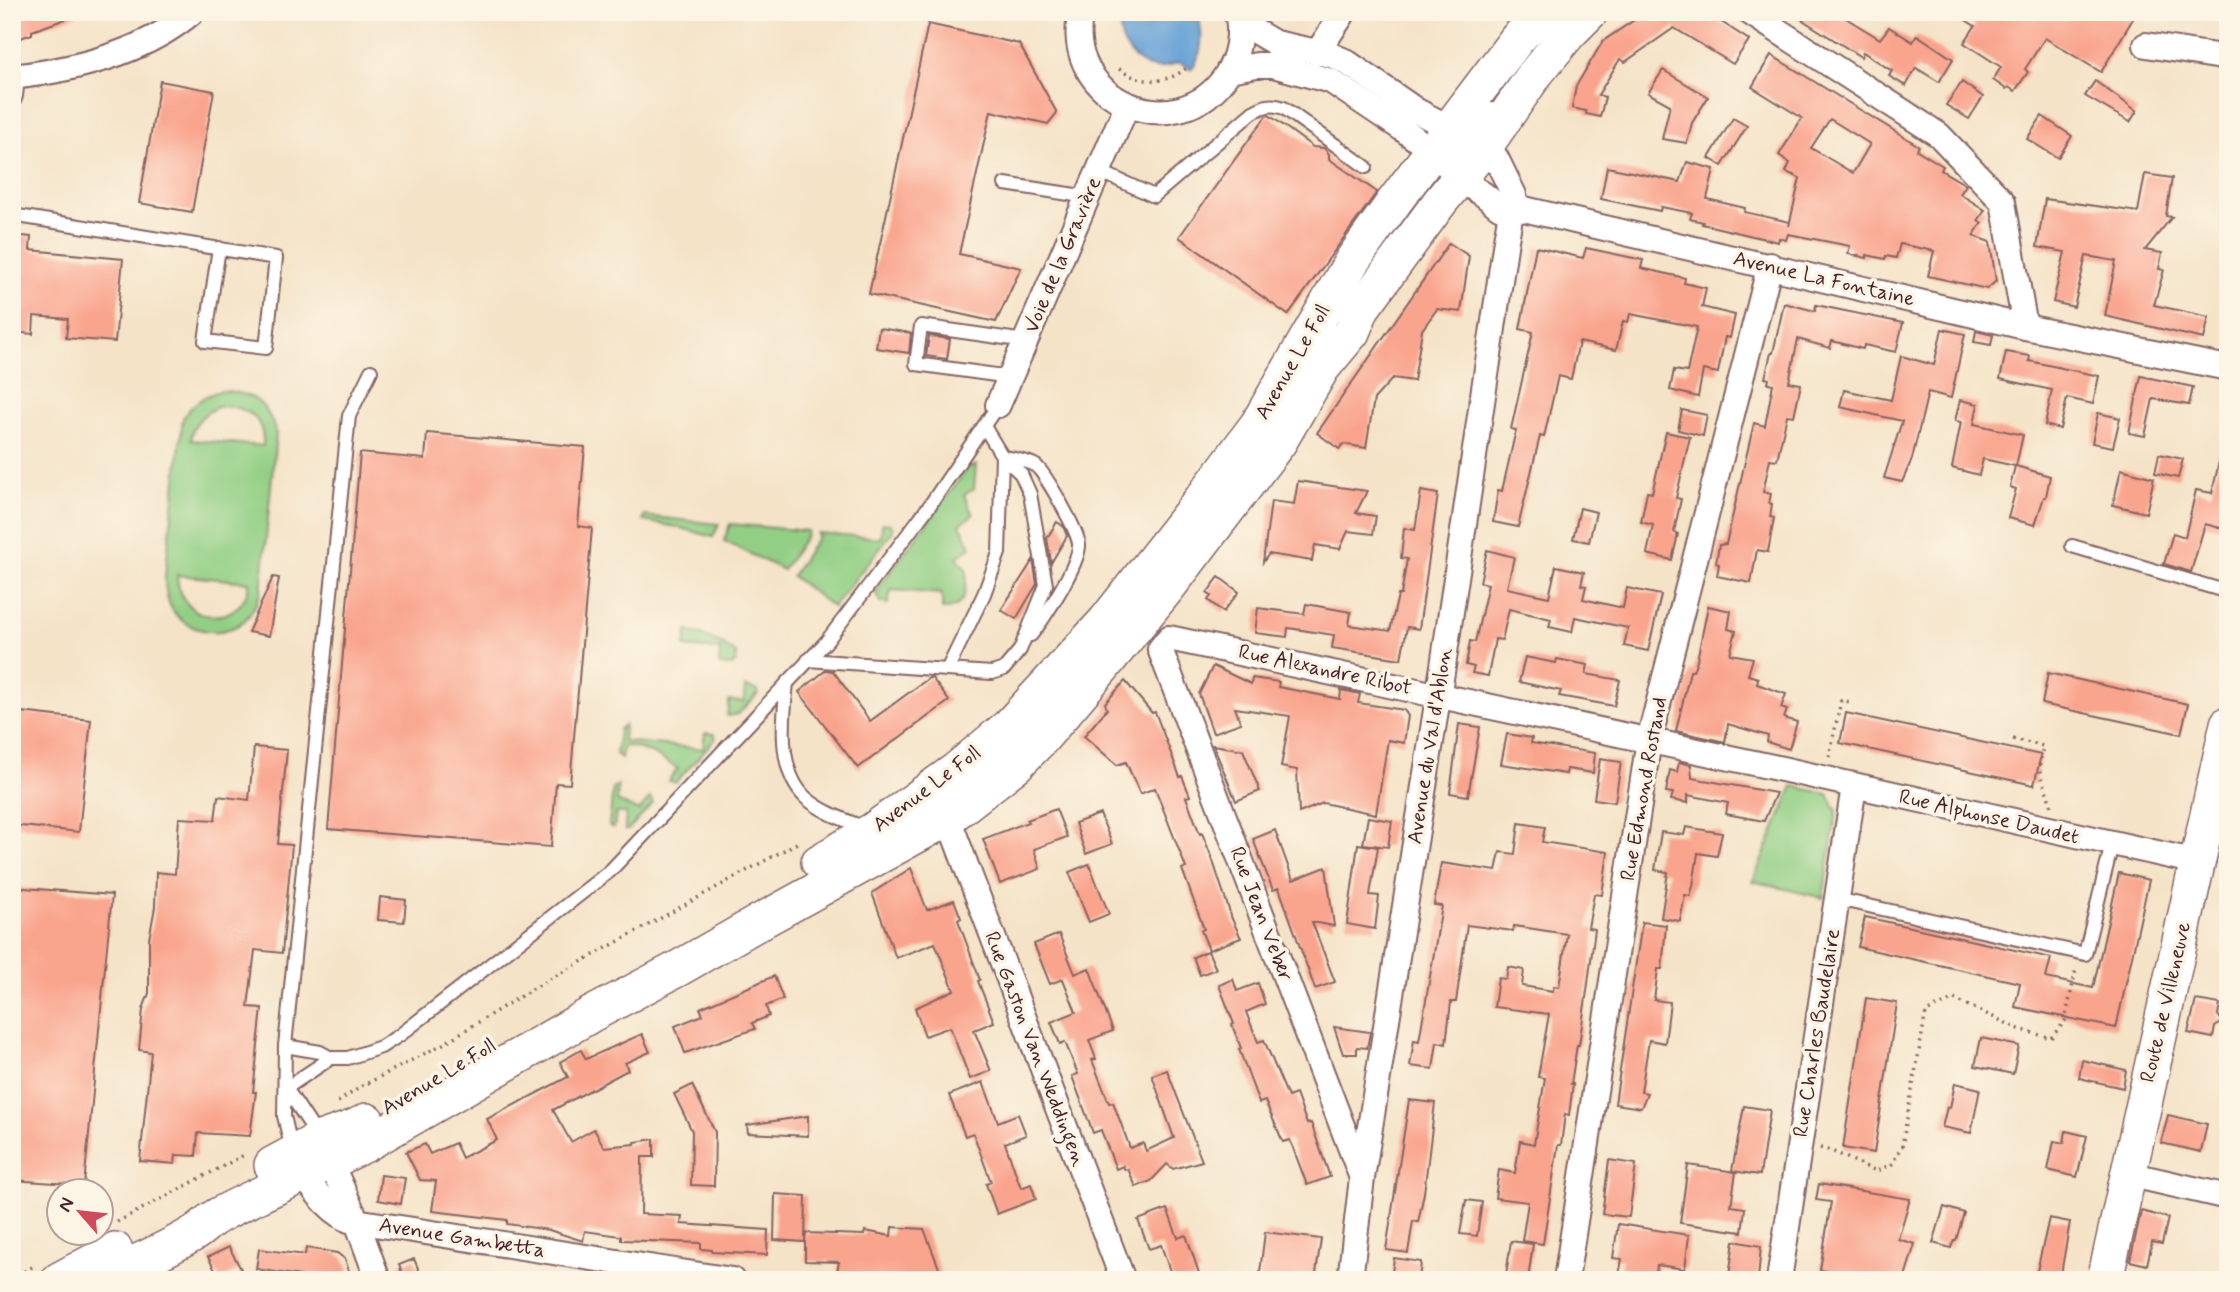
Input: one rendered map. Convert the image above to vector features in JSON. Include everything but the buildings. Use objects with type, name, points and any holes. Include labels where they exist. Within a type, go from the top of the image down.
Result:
[{"type":"main road","name":"Avenue Le Foll","points":[[111,1277],[194,1234],[214,1217],[275,1186],[311,1150],[437,1104],[592,1014],[947,818],[1016,765],[1044,736],[1160,597],[1279,442],[1315,378],[1352,332],[1362,308],[1517,39],[1544,12]]},
{"type":"main road","name":"Avenue Le Foll","points":[[59,1280],[445,1078],[475,1060],[489,1047],[626,969],[883,831],[1009,726],[1105,622],[1258,424],[1352,261],[1453,154],[1535,74],[1567,34],[1590,12]]},
{"type":"main road","name":"Route de Villeneuve","points":[[2105,1280],[2228,724]]},
{"type":"street","points":[[15,77],[60,70],[106,57],[148,41],[192,12]]},
{"type":"street","points":[[1317,53],[1344,12]]},
{"type":"street","points":[[1749,12],[1939,135],[2003,202],[2025,327]]},
{"type":"street","points":[[1076,14],[1080,46],[1090,72],[1109,94],[1127,105],[1160,112],[1184,108],[1206,97],[1223,80],[1230,70],[1238,44],[1238,15]]},
{"type":"street","points":[[1230,70],[1273,65],[1324,78],[1342,86],[1453,154],[1496,158],[1514,195],[1512,212],[1499,207],[1453,154],[1417,111],[1345,61],[1263,38],[1238,15]]},
{"type":"street","points":[[2146,45],[2228,58]]},
{"type":"street","name":"Voie de la Gravière","points":[[998,405],[1127,105]]},
{"type":"street","name":"Avenue La Fontaine","points":[[1512,212],[1524,209],[2025,327],[2228,368]]},
{"type":"street","name":"Avenue du Val d'Ablon","points":[[1350,1280],[1362,1178],[1512,212]]},
{"type":"street","name":"Rue Edmond Rostand","points":[[1566,1280],[1649,740],[1770,265]]},
{"type":"street","name":"Rue Alexandre Ribot","points":[[1160,649],[1169,638],[1782,769]]},
{"type":"street","name":"Rue Jean Veber","points":[[1160,649],[1362,1178]]},
{"type":"street","name":"Rue Alphonse Daudet","points":[[1782,769],[2197,862]]},
{"type":"street","name":"Rue Charles Baudelaire","points":[[1779,1280],[1854,786]]},
{"type":"street","name":"Rue Gaston Van Weddingen","points":[[947,818],[1123,1280]]},
{"type":"street","points":[[311,1150],[317,1192],[342,1217],[358,1222],[378,1280]]},
{"type":"street","points":[[2128,1174],[2228,1197]]},
{"type":"street","name":"Avenue Gambetta","points":[[358,1222],[732,1280]]},
{"type":"lane","points":[[12,106],[16,96],[15,77]]},
{"type":"lane","name":"Avenue Le Foll","points":[[1453,154],[1500,97]]},
{"type":"lane","points":[[1099,171],[1154,196],[1253,112],[1266,105],[1284,108],[1366,167]]},
{"type":"lane","points":[[1005,184],[1088,197]]},
{"type":"lane","points":[[12,215],[219,248],[276,258],[266,348],[205,341],[219,248]]},
{"type":"lane","name":"Avenue Le Foll","points":[[1267,434],[1346,297]]},
{"type":"lane","points":[[1010,377],[916,364],[921,326],[1026,341]]},
{"type":"lane","points":[[311,1150],[284,1116],[285,1046],[349,416],[371,371]]},
{"type":"lane","points":[[285,1046],[320,1052],[331,1058],[348,1058],[381,1047],[610,871],[826,642],[930,505],[998,405]]},
{"type":"lane","points":[[984,426],[1002,456],[1021,474],[1030,494],[1046,586],[1020,649]]},
{"type":"lane","points":[[808,660],[992,673],[1004,669],[1037,628],[1058,594],[1077,556],[1079,539],[1059,500],[1036,466],[1002,456]]},
{"type":"lane","points":[[947,670],[984,594],[999,554],[1002,456]]},
{"type":"lane","points":[[1093,654],[1224,491]]},
{"type":"lane","points":[[2072,546],[2228,592]]},
{"type":"lane","points":[[787,683],[782,727],[789,767],[802,793],[824,810],[865,828],[883,831]]},
{"type":"lane","name":"Avenue Le Foll","points":[[1001,750],[1044,708]]},
{"type":"lane","name":"Avenue Le Foll","points":[[699,941],[794,890],[883,831]]},
{"type":"lane","points":[[1837,899],[2085,954],[2112,844]]},
{"type":"lane","name":"Avenue Le Foll","points":[[592,1014],[617,986]]},
{"type":"lane","points":[[286,1088],[331,1058]]},
{"type":"lane","points":[[286,1088],[311,1150]]},
{"type":"path","points":[[1117,67],[1146,82],[1167,79],[1180,74],[1188,67]]},
{"type":"path","points":[[1824,779],[1841,701],[1851,702]]},
{"type":"path","points":[[2013,738],[2043,746],[2039,768],[2059,832]]},
{"type":"path","name":"Avenue Le Foll","points":[[311,1150],[362,1086],[443,1044],[532,989],[803,841]]},
{"type":"path","points":[[1800,1144],[1829,1150],[1877,1171],[1892,1164],[1902,1146],[1926,1012],[1954,999],[2019,1029],[2051,1038],[2065,1021],[2079,953]]},
{"type":"path","points":[[116,1222],[253,1150]]},
{"type":"green space","points":[[220,391],[241,393],[256,400],[268,413],[276,433],[261,592],[245,620],[226,630],[206,631],[187,624],[172,609],[168,601],[165,576],[183,418],[203,398]],"holes":[[[221,406],[239,408],[252,416],[261,428],[263,446],[191,440],[200,418]],[[177,575],[249,582],[245,597],[237,607],[226,614],[213,616],[200,613],[189,605],[181,593]]]},
{"type":"green space","points":[[976,465],[974,489],[964,495],[973,515],[960,524],[971,547],[957,557],[967,572],[960,603],[953,608],[942,609],[942,594],[891,590],[888,604],[881,603],[876,595],[879,587],[968,468]]},
{"type":"green space","points":[[644,516],[719,524],[713,537],[643,521]]},
{"type":"green space","points":[[882,523],[890,524],[893,531],[833,607],[792,576],[817,538],[817,533],[881,538]]},
{"type":"green space","points":[[730,524],[807,531],[807,534],[783,570],[724,541]]},
{"type":"green space","points":[[687,631],[725,646],[736,654],[736,662],[732,666],[719,665],[720,650],[685,647]]},
{"type":"green space","points":[[745,687],[758,691],[758,694],[738,714],[727,716],[729,701],[744,702]]},
{"type":"green space","points":[[624,725],[623,741],[703,749],[705,733],[714,734],[716,738],[676,782],[668,781],[678,769],[659,757],[645,750],[623,746],[621,758],[616,754],[619,729]]},
{"type":"green space","points":[[618,785],[617,801],[639,811],[650,798],[653,803],[628,830],[625,830],[626,813],[616,813],[614,828],[609,826],[613,789]]},
{"type":"green space","points":[[1793,786],[1828,794],[1837,811],[1823,898],[1753,881]]},
{"type":"water","points":[[1123,12],[1197,12],[1201,42],[1191,69],[1179,62],[1166,67],[1150,67],[1132,55],[1121,36]]}]
